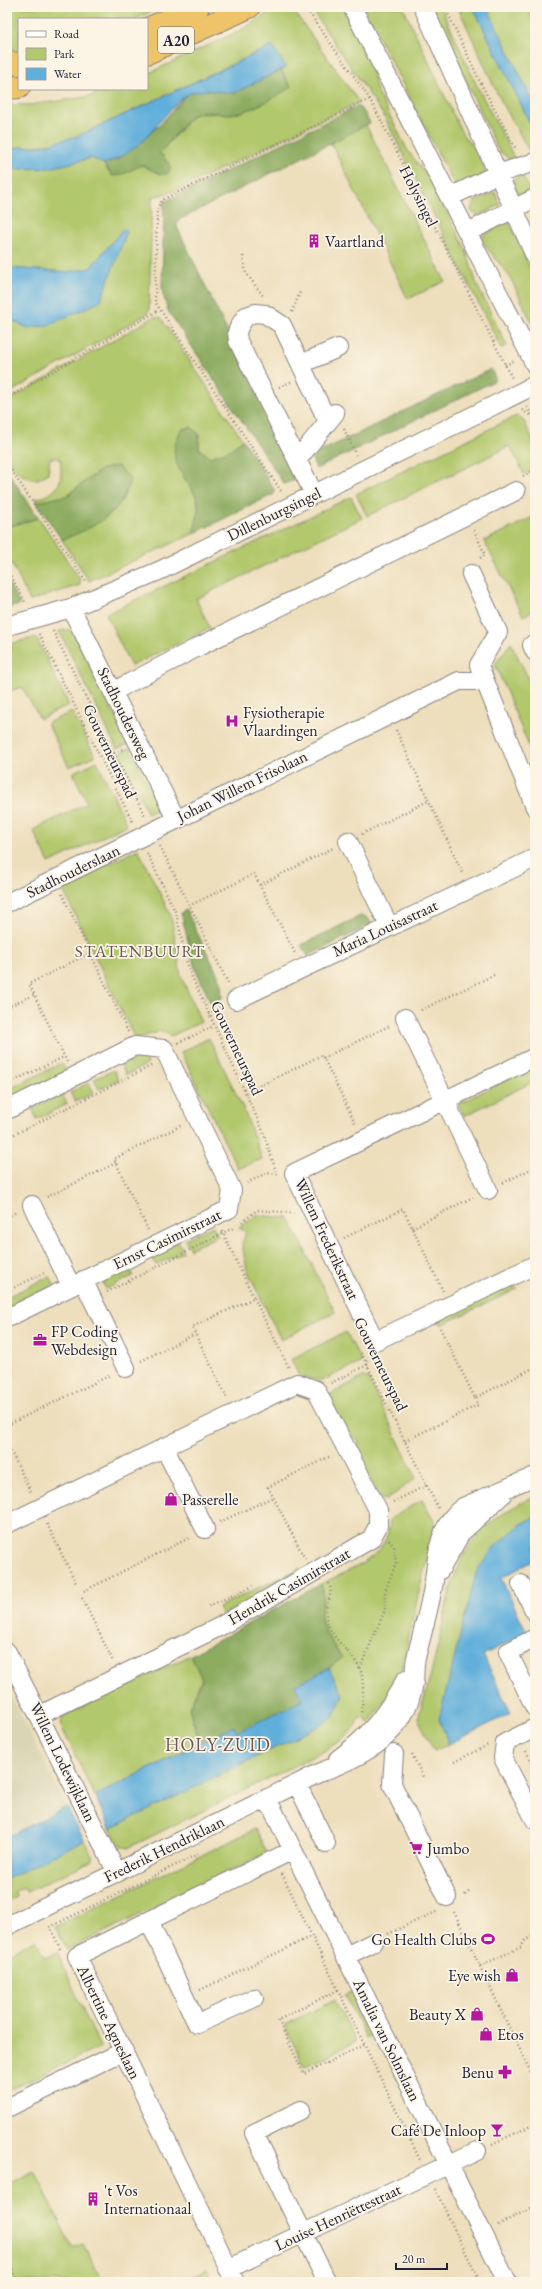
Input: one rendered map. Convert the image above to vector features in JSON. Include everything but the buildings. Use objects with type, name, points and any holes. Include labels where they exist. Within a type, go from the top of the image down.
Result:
[{"type":"highway","name":"A20","points":[[148,29],[198,7]]},
{"type":"highway","name":"A20","points":[[148,53],[249,7]]},
{"type":"highway","points":[[7,63],[18,64]]},
{"type":"highway","points":[[7,88],[18,87]]},
{"type":"street","name":"Holysingel","points":[[352,7],[535,365]]},
{"type":"street","points":[[423,7],[535,256]]},
{"type":"street","name":"Holysingel","points":[[450,198],[497,174],[530,164]]},
{"type":"street","points":[[468,232],[535,198]]},
{"type":"street","points":[[297,460],[331,418],[303,369],[282,325],[265,314],[255,313],[246,316],[237,332],[238,341],[264,394],[297,460],[314,494]]},
{"type":"street","points":[[303,369],[338,348]]},
{"type":"street","name":"Dillenburgsingel","points":[[7,626],[71,608],[161,570],[535,385]]},
{"type":"street","points":[[114,691],[207,642],[516,491]]},
{"type":"street","points":[[471,574],[498,632],[479,665],[535,807]]},
{"type":"street","name":"Stadhoudersweg","points":[[71,608],[114,691],[176,819]]},
{"type":"street","points":[[535,643],[532,645],[535,652]]},
{"type":"street","name":"Johan Willem Frisolaan","points":[[147,835],[176,819],[388,714],[459,681],[485,681]]},
{"type":"street","name":"Stadhouderslaan","points":[[7,903],[147,835]]},
{"type":"street","points":[[348,841],[389,926]]},
{"type":"street","name":"Maria Louisastraat","points":[[236,1000],[389,926],[535,858]]},
{"type":"street","points":[[405,1018],[488,1190]]},
{"type":"street","points":[[7,1110],[135,1046],[166,1054]]},
{"type":"street","name":"Ernst Casimirstraat","points":[[7,1318],[229,1208],[232,1190],[166,1054]]},
{"type":"street","name":"Willem Frederikstraat","points":[[375,1341],[329,1246],[284,1175],[363,1140],[535,1058]]},
{"type":"street","points":[[32,1205],[61,1265],[93,1300],[126,1368]]},
{"type":"street","points":[[375,1341],[535,1265]]},
{"type":"street","points":[[7,1524],[297,1383],[316,1390],[347,1449],[378,1518]]},
{"type":"street","points":[[164,1447],[205,1530]]},
{"type":"street","name":"Frederik Hendriklaan","points":[[7,1926],[267,1798],[321,1772],[368,1752],[392,1730],[403,1714],[407,1703],[414,1683],[414,1665],[434,1582],[436,1558],[449,1521],[453,1514],[463,1507],[487,1496],[511,1488],[535,1476]]},
{"type":"street","name":"Frederik Hendriklaan","points":[[434,1582],[461,1533],[511,1488]]},
{"type":"street","name":"Hendrik Casimirstraat","points":[[40,1715],[219,1627],[317,1571],[371,1539],[378,1518]]},
{"type":"street","points":[[521,1584],[535,1612]]},
{"type":"street","points":[[535,1638],[508,1652],[535,1708]]},
{"type":"street","name":"Willem Lodewijklaan","points":[[7,1652],[40,1715],[117,1873]]},
{"type":"street","name":"Frederik Hendriklaan","points":[[321,1772],[348,1752],[383,1717],[395,1700],[414,1665]]},
{"type":"street","points":[[535,1728],[505,1743],[503,1758],[535,1820]]},
{"type":"street","points":[[394,1754],[392,1784],[449,1901]]},
{"type":"street","points":[[297,1784],[326,1843]]},
{"type":"street","name":"Amalia van Solmslaan","points":[[267,1798],[507,2282]]},
{"type":"street","name":"Albertine Agneslaan","points":[[232,2275],[77,1956],[293,1850]]},
{"type":"street","points":[[148,1921],[197,2024],[254,1998]]},
{"type":"street","points":[[346,1956],[374,1942]]},
{"type":"street","points":[[9,2107],[124,2051]]},
{"type":"street","points":[[301,2110],[254,2133],[327,2282]]},
{"type":"street","name":"Louise Henriëttestraat","points":[[232,2275],[303,2234],[477,2151]]},
{"type":"path","name":"Holysingel","points":[[306,7],[370,99],[518,393]]},
{"type":"path","points":[[445,7],[482,86],[530,164]]},
{"type":"path","points":[[529,7],[535,19]]},
{"type":"path","points":[[291,506],[155,302],[157,209],[162,200],[370,99]]},
{"type":"path","points":[[243,256],[246,273],[266,300],[265,314]]},
{"type":"path","points":[[282,325],[292,313],[301,290]]},
{"type":"path","points":[[7,398],[159,310]]},
{"type":"path","points":[[264,394],[303,369]]},
{"type":"path","points":[[331,418],[363,470]]},
{"type":"path","points":[[7,464],[96,597]]},
{"type":"path","points":[[467,515],[485,555],[473,560],[471,574]]},
{"type":"path","points":[[7,569],[39,617],[147,835],[189,906],[236,1000]]},
{"type":"path","name":"Gouverneurspad","points":[[39,617],[147,835],[176,913],[188,968],[284,1175]]},
{"type":"path","points":[[388,714],[470,888]]},
{"type":"path","points":[[189,906],[254,874],[302,968]]},
{"type":"path","points":[[55,879],[135,1046]]},
{"type":"path","points":[[74,1076],[29,984],[90,953]]},
{"type":"path","points":[[7,1007],[34,995]]},
{"type":"path","points":[[7,1138],[166,1054],[214,1026]]},
{"type":"path","points":[[245,1093],[322,1055],[363,1140]]},
{"type":"path","points":[[7,1084],[64,1057]]},
{"type":"path","points":[[149,1231],[114,1159],[197,1118]]},
{"type":"path","points":[[7,1217],[116,1163]]},
{"type":"path","points":[[232,1190],[266,1174],[284,1175]]},
{"type":"path","points":[[291,1208],[297,1220]]},
{"type":"path","points":[[329,1246],[403,1209],[450,1305]]},
{"type":"path","points":[[93,1300],[224,1234],[257,1210],[294,1213]]},
{"type":"path","points":[[214,1216],[297,1383]]},
{"type":"path","points":[[7,1292],[61,1265]]},
{"type":"path","points":[[234,1413],[192,1327],[254,1298]]},
{"type":"path","points":[[405,1441],[478,1405],[432,1314]]},
{"type":"path","points":[[7,1425],[195,1334]]},
{"type":"path","points":[[316,1390],[367,1365],[367,1350],[375,1341]]},
{"type":"path","name":"Gouverneurspad","points":[[361,1351],[438,1509],[449,1521]]},
{"type":"path","points":[[475,1398],[535,1367]]},
{"type":"path","points":[[347,1449],[268,1488],[317,1571],[332,1590],[326,1616],[333,1634],[360,1668],[364,1698],[360,1722],[369,1732]]},
{"type":"path","points":[[360,1668],[385,1610],[385,1591],[396,1563],[394,1547],[378,1518],[427,1485]]},
{"type":"path","points":[[84,1591],[273,1497]]},
{"type":"path","points":[[82,1598],[121,1676]]},
{"type":"path","points":[[454,1762],[485,1746],[505,1743]]},
{"type":"path","points":[[50,1927],[205,1850]]},
{"type":"path","points":[[274,1859],[480,2282]]},
{"type":"path","points":[[465,1895],[471,1890]]},
{"type":"path","points":[[374,1942],[449,1901],[535,2081]]},
{"type":"path","points":[[42,1909],[61,1951],[77,1956]]},
{"type":"path","points":[[480,1966],[521,1947],[526,1940],[535,1935]]},
{"type":"path","points":[[184,1997],[312,1936]]},
{"type":"path","points":[[338,1990],[278,2020],[304,2074],[364,2045]]},
{"type":"path","points":[[477,2151],[535,2124]]},
{"type":"path","points":[[482,2232],[535,2206]]},
{"type":"path","points":[[7,2259],[18,2282]]},
{"type":"shaded area","points":[[7,1689],[67,1807],[7,1837]]},
{"type":"green space","points":[[7,7],[161,7],[138,18],[18,18],[18,50],[7,49]]},
{"type":"green space","points":[[277,7],[291,7],[359,102],[175,191],[152,197],[149,310],[147,314],[7,394],[7,318],[28,328],[100,302],[127,231],[123,229],[90,268],[67,272],[7,268],[7,169],[50,167],[91,158],[104,164],[108,171],[142,165],[160,174],[170,165],[160,153],[194,114],[239,113],[291,87],[281,70],[285,67],[271,46],[80,135],[53,143],[17,148],[7,148],[7,104],[28,105],[60,101],[90,96],[106,90],[148,90],[148,74],[243,29]]},
{"type":"green space","points":[[310,7],[342,7],[368,57],[377,91],[408,151],[430,180],[466,250],[477,285],[507,346],[501,348],[384,116]]},
{"type":"green space","points":[[363,7],[403,7],[463,135],[479,153],[486,173],[456,188]]},
{"type":"green space","points":[[432,7],[441,7],[476,84],[515,159],[509,159],[498,150]]},
{"type":"green space","points":[[458,7],[473,7],[532,127],[535,126],[535,151],[529,151],[497,93]]},
{"type":"green space","points":[[487,7],[527,7],[535,23],[535,106]]},
{"type":"green space","points":[[281,70],[291,87],[265,102],[237,113],[200,113],[189,118],[160,153],[170,165],[170,170],[167,174],[160,174],[142,165],[121,175],[112,176],[104,164],[120,158],[160,125],[185,96],[193,92],[208,90],[234,93]]},
{"type":"green space","points":[[358,106],[364,112],[370,123],[177,221],[177,227],[298,478],[284,484],[168,311],[162,290],[164,202]]},
{"type":"green space","points":[[366,125],[445,281],[408,299],[331,143]]},
{"type":"green space","points":[[522,175],[531,192],[520,197],[512,180]]},
{"type":"green space","points":[[495,192],[500,205],[479,215],[472,212],[471,209],[474,202]]},
{"type":"green space","points":[[509,222],[535,278],[535,329],[510,277],[482,241],[483,235]]},
{"type":"green space","points":[[154,317],[161,318],[243,440],[228,451],[210,457],[199,449],[199,434],[191,427],[184,477],[194,492],[198,504],[193,534],[89,581],[62,540],[93,526],[102,469],[66,496],[36,502],[35,499],[50,493],[58,485],[61,473],[60,458],[50,458],[48,473],[38,479],[24,476],[11,465],[8,461],[6,450],[7,401]]},
{"type":"green space","points":[[491,369],[496,380],[316,469],[311,456]]},
{"type":"green space","points":[[516,416],[522,418],[535,444],[535,469],[524,474],[510,446],[367,516],[356,494]]},
{"type":"green space","points":[[191,427],[199,434],[199,449],[210,457],[228,451],[243,440],[275,491],[274,494],[193,534],[198,516],[198,502],[195,494],[179,469],[174,450],[175,443],[182,429]]},
{"type":"green space","points":[[118,466],[130,479],[126,492],[120,502],[105,518],[85,530],[62,540],[36,502],[66,496],[102,469]]},
{"type":"green space","points":[[7,471],[39,518],[7,527]]},
{"type":"green space","points":[[351,497],[362,518],[196,599],[210,628],[131,666],[106,614]]},
{"type":"green space","points":[[535,516],[535,610],[523,616],[484,541]]},
{"type":"green space","points":[[39,518],[80,579],[80,585],[30,601],[7,554],[7,527]]},
{"type":"green space","points":[[7,580],[20,605],[7,608]]},
{"type":"green space","points":[[69,629],[75,636],[129,744],[117,749],[59,631]]},
{"type":"green space","points":[[36,637],[69,705],[40,719],[22,687],[7,692],[7,651],[12,649],[10,644]]},
{"type":"green space","points":[[511,643],[535,692],[535,761],[495,664]]},
{"type":"green space","points":[[72,712],[95,756],[69,767],[47,723]]},
{"type":"green space","points":[[130,748],[159,808],[148,814],[119,754]]},
{"type":"green space","points":[[97,761],[127,825],[49,863],[33,830],[87,803],[74,772]]},
{"type":"green space","points":[[138,849],[171,916],[181,976],[201,1022],[171,1036],[161,1031],[135,1039],[62,888]]},
{"type":"green space","points":[[186,910],[221,981],[222,998],[211,1004],[194,965],[181,913]]},
{"type":"green space","points":[[360,916],[366,917],[372,924],[308,956],[301,945]]},
{"type":"green space","points":[[209,1038],[244,1110],[262,1159],[238,1169],[181,1052]]},
{"type":"green space","points":[[143,1055],[148,1064],[126,1075],[121,1065]]},
{"type":"green space","points":[[62,1063],[67,1074],[7,1103],[7,1090]]},
{"type":"green space","points":[[529,1069],[535,1081],[464,1116],[458,1104]]},
{"type":"green space","points":[[114,1070],[118,1080],[99,1089],[94,1079]]},
{"type":"green space","points":[[89,1083],[94,1093],[75,1102],[70,1092]]},
{"type":"green space","points":[[62,1094],[67,1104],[37,1119],[32,1109]]},
{"type":"green space","points":[[257,1215],[289,1218],[335,1312],[281,1340],[247,1270],[242,1244],[246,1232],[239,1228]]},
{"type":"green space","points":[[213,1226],[218,1236],[190,1249],[185,1239]]},
{"type":"green space","points":[[179,1242],[183,1252],[156,1265],[151,1255]]},
{"type":"green space","points":[[128,1266],[133,1276],[106,1289],[101,1279]]},
{"type":"green space","points":[[50,1276],[54,1285],[7,1308],[7,1297]]},
{"type":"green space","points":[[513,1284],[517,1289],[441,1325],[440,1320]]},
{"type":"green space","points":[[346,1332],[362,1362],[321,1381],[299,1376],[291,1359]]},
{"type":"green space","points":[[363,1377],[368,1378],[416,1478],[386,1500],[379,1498],[354,1446],[359,1443],[355,1436],[350,1438],[329,1395]]},
{"type":"green space","points":[[535,1496],[535,1517],[520,1525],[439,1719],[449,1744],[434,1751],[418,1718],[431,1673],[449,1594],[456,1572],[472,1542],[479,1534],[493,1521],[509,1510]]},
{"type":"green space","points":[[422,1500],[435,1523],[401,1670],[395,1686],[369,1723],[363,1717],[359,1717],[357,1723],[349,1733],[340,1741],[324,1751],[128,1848],[120,1846],[110,1829],[323,1724],[336,1709],[343,1695],[329,1668],[342,1658],[327,1635],[322,1624],[321,1610],[323,1589],[321,1584],[356,1567],[376,1553],[383,1544],[388,1533],[390,1519]]},
{"type":"green space","points":[[300,1568],[302,1572],[222,1615],[218,1607]]},
{"type":"green space","points":[[321,1584],[323,1589],[321,1610],[322,1624],[324,1630],[342,1658],[329,1668],[296,1685],[303,1700],[237,1733],[234,1726],[200,1743],[189,1708],[202,1679],[191,1655]]},
{"type":"green space","points":[[191,1655],[202,1679],[189,1708],[200,1743],[95,1796],[61,1726],[62,1717]]},
{"type":"green space","points":[[255,1829],[267,1853],[84,1942],[78,1949],[76,1946],[67,1949],[55,1927]]},
{"type":"green space","points":[[84,1840],[93,1858],[91,1861],[27,1892],[24,1887],[14,1892],[17,1897],[7,1902],[7,1879]]},
{"type":"green space","points":[[36,1940],[45,1958],[57,1952],[100,2047],[7,2091],[7,1954]]},
{"type":"green space","points":[[353,1991],[374,2034],[366,2038],[345,1995]]},
{"type":"green space","points":[[335,2000],[356,2041],[305,2067],[284,2025]]},
{"type":"green space","points":[[35,2171],[72,2248],[83,2244],[103,2282],[7,2282],[7,2185]]},
{"type":"green space","points":[[207,2269],[213,2282],[179,2282]]},
{"type":"water","points":[[473,7],[487,7],[535,106],[535,126],[532,127]]},
{"type":"water","points":[[272,46],[286,67],[234,93],[208,90],[193,92],[185,96],[141,143],[119,158],[104,164],[91,158],[50,168],[7,169],[7,148],[42,146],[80,135]]},
{"type":"water","points":[[123,229],[127,231],[100,302],[46,326],[28,328],[7,318],[7,268],[67,272],[90,268]]},
{"type":"water","points":[[535,1517],[535,1560],[501,1578],[527,1633],[483,1655],[511,1713],[449,1744],[439,1719],[476,1573],[493,1548],[520,1525]]},
{"type":"water","points":[[329,1668],[343,1695],[333,1717],[323,1724],[110,1829],[95,1796],[234,1726],[237,1732],[303,1700],[295,1685]]},
{"type":"water","points":[[67,1807],[84,1840],[7,1879],[7,1837]]},
{"type":"place","name":"Vaartland","points":[[314,241]]},
{"type":"place","name":"Fysiotherapie Vlaardingen","points":[[232,721]]},
{"type":"place","name":"FP Coding Webdesign","points":[[40,1340]]},
{"type":"place","name":"Passerelle","points":[[171,1499]]},
{"type":"place","name":"Jumbo","points":[[416,1848]]},
{"type":"place","name":"Go Health Clubs","points":[[488,1939]]},
{"type":"place","name":"Eye wish","points":[[512,1975]]},
{"type":"place","name":"Beauty X","points":[[477,2014]]},
{"type":"place","name":"Etos","points":[[486,2034]]},
{"type":"place","name":"Benu","points":[[505,2072]]},
{"type":"place","name":"Café De Inloop","points":[[497,2130]]},
{"type":"place","name":"'t Vos Internationaal","points":[[93,2199]]},
{"type":"district","name":"STATENBUURT","points":[[140,951]]},
{"type":"district","name":"HOLY-ZUID","points":[[218,1744]]}]
